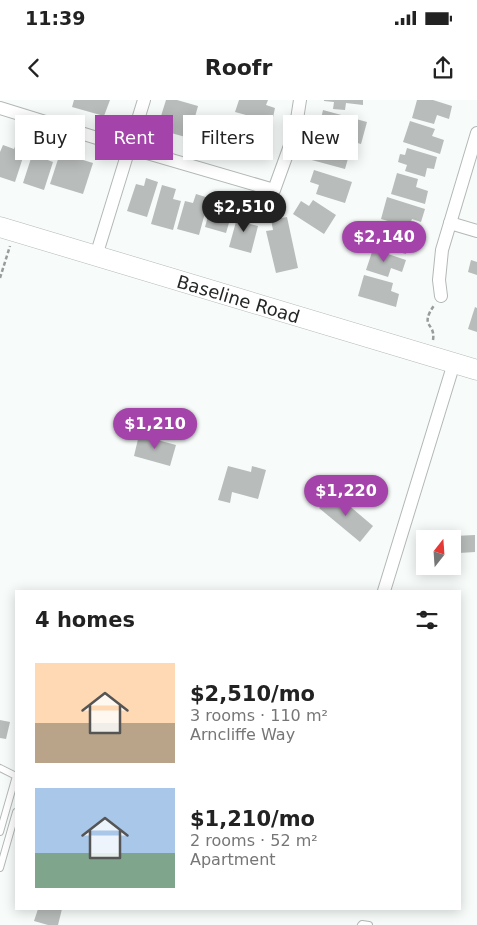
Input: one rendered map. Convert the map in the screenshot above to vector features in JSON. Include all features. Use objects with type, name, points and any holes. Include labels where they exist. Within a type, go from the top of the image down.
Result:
[{"type":"main road","name":"Baseline Road","points":[[7,230],[477,370]]},
{"type":"street","points":[[139,115],[144,100]]},
{"type":"street","points":[[170,160],[274,190],[295,132],[300,100]]},
{"type":"street","points":[[0,108],[95,137]]},
{"type":"street","points":[[441,296],[440,265],[450,223],[477,133]]},
{"type":"street","points":[[96,256],[125,160]]},
{"type":"street","points":[[450,223],[477,231]]},
{"type":"street","points":[[384,590],[454,363]]},
{"type":"lane","points":[[0,768],[15,776]]},
{"type":"lane","points":[[0,832],[15,780]]},
{"type":"lane","points":[[0,868],[15,816]]},
{"type":"lane","points":[[361,925],[369,925]]},
{"type":"path","points":[[0,278],[7,230]]},
{"type":"path","points":[[429,356],[434,337],[428,323],[428,315],[441,296]]},
{"type":"building","points":[[74,100],[110,100],[104,115],[72,107]]},
{"type":"building","points":[[166,100],[177,100],[198,106],[195,115],[183,115],[183,136],[173,134],[173,115],[161,115]]},
{"type":"building","points":[[239,100],[268,100],[266,105],[275,108],[273,117],[273,115],[246,115],[235,112]]},
{"type":"building","points":[[324,100],[363,100],[363,105],[346,103],[345,110],[333,109],[334,102]]},
{"type":"building","points":[[417,100],[433,100],[452,106],[449,119],[437,115],[434,124],[412,118]]},
{"type":"building","points":[[323,110],[341,115],[322,115]]},
{"type":"building","points":[[358,120],[367,122],[361,144],[358,143]]},
{"type":"building","points":[[410,121],[435,129],[432,136],[444,140],[440,154],[403,142]]},
{"type":"building","points":[[3,145],[14,149],[15,146],[15,160],[22,160],[15,182],[0,177],[0,152]]},
{"type":"building","points":[[407,148],[437,157],[434,169],[427,168],[425,177],[405,171],[407,165],[398,162],[400,154],[405,155]]},
{"type":"building","points":[[30,160],[48,160],[53,162],[44,190],[23,183]]},
{"type":"building","points":[[58,160],[83,160],[93,163],[83,194],[50,184]]},
{"type":"building","points":[[312,160],[348,160],[345,169]]},
{"type":"building","points":[[314,170],[352,182],[345,203],[316,194],[319,185],[310,182]]},
{"type":"building","points":[[397,173],[418,179],[416,187],[428,191],[425,204],[391,194]]},
{"type":"building","points":[[146,178],[158,182],[147,217],[127,211],[136,184],[144,186]]},
{"type":"building","points":[[162,185],[176,189],[173,199],[181,201],[173,230],[151,224]]},
{"type":"building","points":[[196,194],[209,198],[199,235],[177,229],[185,201],[193,203]]},
{"type":"building","points":[[387,197],[425,209],[421,222],[412,219],[409,227],[381,219]]},
{"type":"building","points":[[213,198],[229,203],[225,215],[231,216],[226,233],[205,227]]},
{"type":"building","points":[[313,200],[336,215],[324,234],[293,214],[301,201],[309,206]]},
{"type":"building","points":[[239,211],[253,215],[250,224],[258,226],[251,253],[229,247]]},
{"type":"building","points":[[287,217],[298,268],[276,273],[266,231],[273,230],[271,220]]},
{"type":"building","points":[[384,225],[408,232],[406,239],[410,240],[406,254],[378,246]]},
{"type":"building","points":[[373,249],[406,260],[402,272],[391,268],[388,277],[366,270]]},
{"type":"building","points":[[471,260],[477,262],[477,275],[468,272]]},
{"type":"building","points":[[364,275],[393,283],[391,291],[399,294],[396,307],[358,296]]},
{"type":"building","points":[[475,307],[477,308],[477,332],[468,329]]},
{"type":"building","points":[[139,435],[176,445],[170,466],[134,456]]},
{"type":"building","points":[[228,466],[251,472],[252,466],[266,470],[258,499],[232,492],[230,503],[218,500]]},
{"type":"building","points":[[333,492],[373,526],[360,542],[319,508]]},
{"type":"building","points":[[475,535],[475,552],[461,553],[461,536]]},
{"type":"building","points":[[0,720],[10,722],[6,739],[0,738]]},
{"type":"building","points":[[38,910],[62,910],[58,925],[48,925],[34,921]]}]
